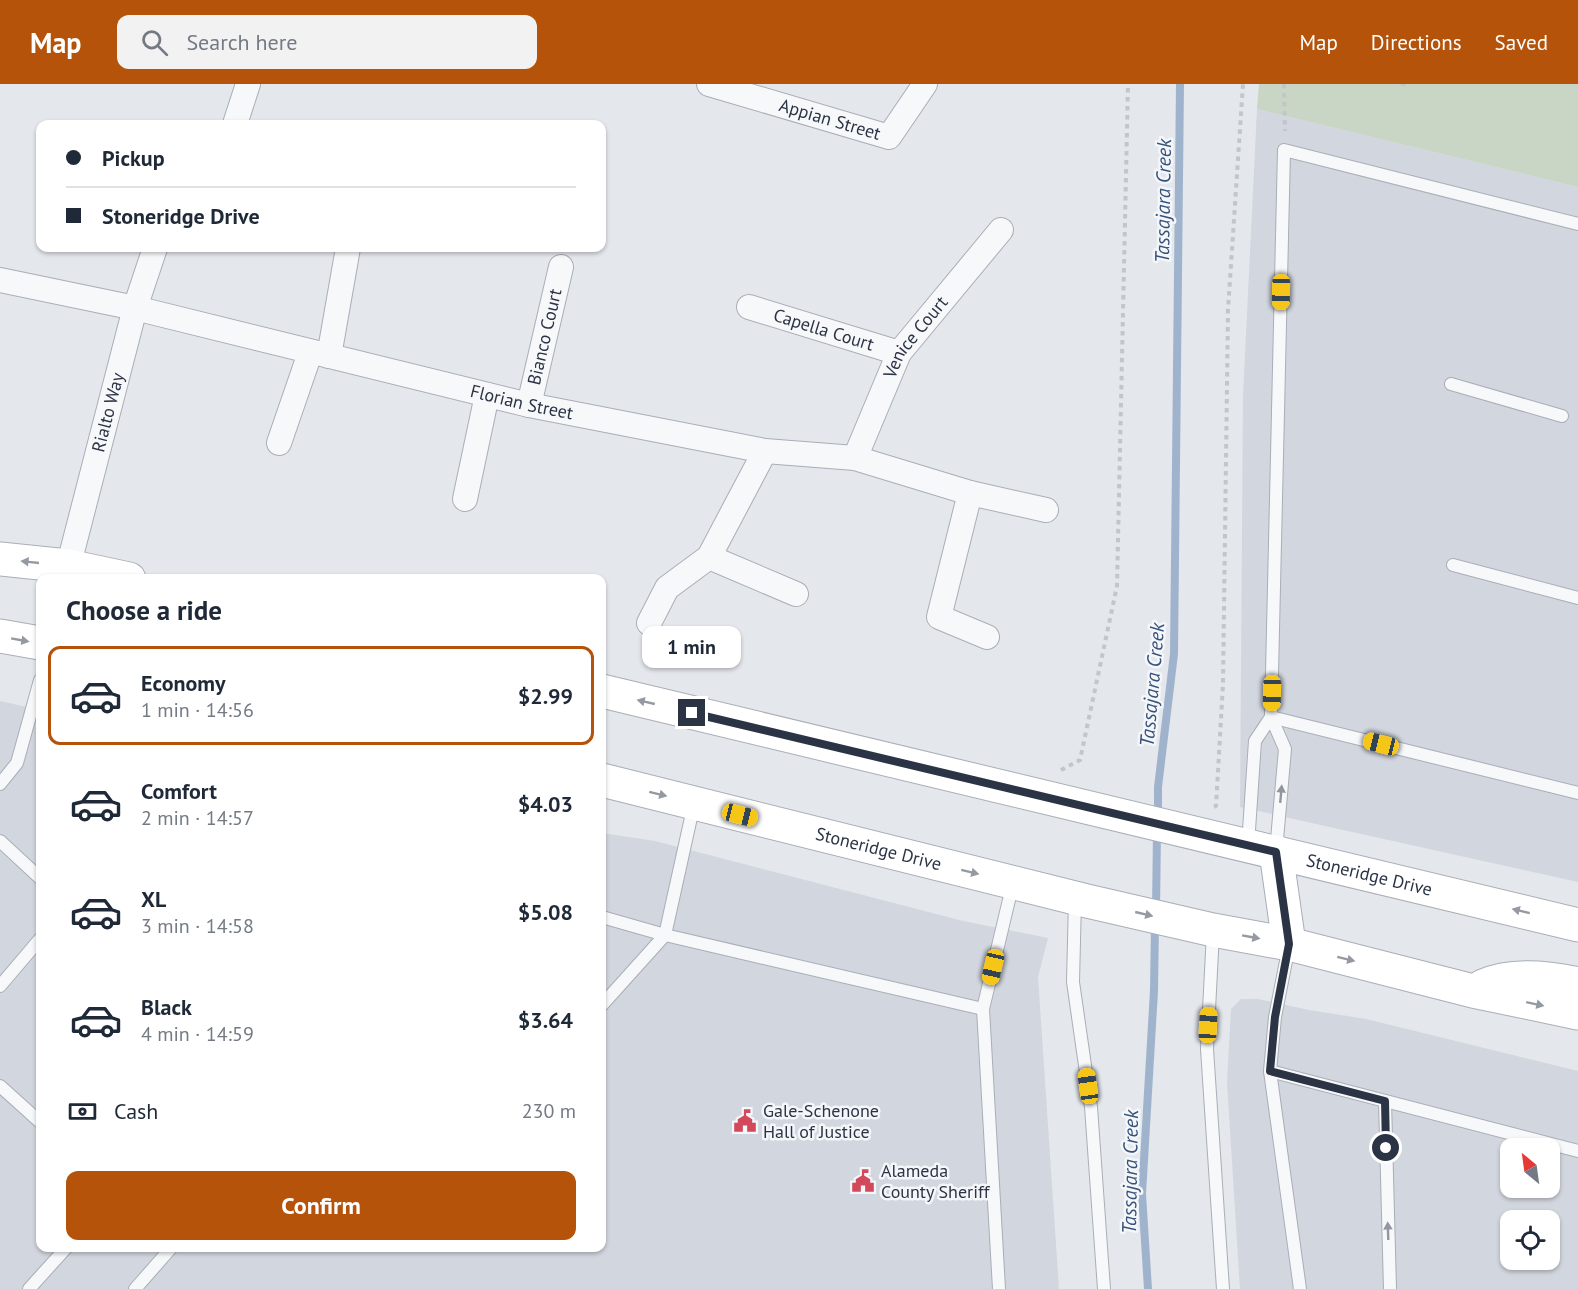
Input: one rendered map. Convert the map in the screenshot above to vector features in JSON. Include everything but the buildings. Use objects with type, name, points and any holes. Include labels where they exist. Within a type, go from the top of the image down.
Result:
[{"type":"main road","points":[[0,559],[66,573]]},
{"type":"main road","points":[[0,636],[36,642]]},
{"type":"main road","name":"Stoneridge Drive","points":[[606,692],[1578,925]]},
{"type":"main road","name":"Stoneridge Drive","points":[[606,781],[1081,900],[1210,930],[1289,944],[1473,991],[1578,1013]]},
{"type":"main road","points":[[1247,845],[1289,944]]},
{"type":"main road","points":[[1473,991],[1495,980],[1514,978],[1555,979],[1578,984]]},
{"type":"street","points":[[236,120],[248,84]]},
{"type":"street","name":"Appian Street","points":[[709,84],[889,137],[925,84]]},
{"type":"street","name":"Venice Court","points":[[855,458],[899,352],[1001,230]]},
{"type":"street","name":"Rialto Way","points":[[66,573],[135,308],[154,252]]},
{"type":"street","points":[[279,443],[320,354],[347,252]]},
{"type":"street","name":"Bianco Court","points":[[529,405],[561,267]]},
{"type":"street","name":"Florian Street","points":[[0,280],[135,308],[529,405],[765,451],[855,458],[970,493],[1046,510]]},
{"type":"street","name":"Capella Court","points":[[749,307],[899,352]]},
{"type":"street","points":[[465,499],[488,394]]},
{"type":"street","points":[[649,623],[667,588],[709,557],[765,451]]},
{"type":"street","points":[[970,493],[939,616],[987,637]]},
{"type":"street","points":[[709,557],[796,594]]},
{"type":"lane","points":[[1247,845],[1285,749],[1272,717],[1284,150],[1578,224]]},
{"type":"lane","points":[[1451,384],[1562,416]]},
{"type":"lane","points":[[1453,565],[1578,598]]},
{"type":"lane","points":[[0,784],[17,763],[36,694]]},
{"type":"lane","points":[[1247,845],[1255,741],[1272,717]]},
{"type":"lane","points":[[1272,717],[1578,793]]},
{"type":"lane","points":[[606,1001],[665,935],[695,803]]},
{"type":"lane","points":[[0,841],[36,874]]},
{"type":"lane","points":[[999,1289],[983,1009],[1013,883]]},
{"type":"lane","points":[[1081,900],[1073,982],[1091,1107],[1104,1289]]},
{"type":"lane","points":[[606,918],[665,935],[983,1009]]},
{"type":"lane","points":[[1210,930],[1207,1048],[1223,1289]]},
{"type":"lane","points":[[0,986],[36,944]]},
{"type":"lane","points":[[1289,944],[1275,1017],[1270,1071],[1300,1289]]},
{"type":"lane","points":[[1270,1071],[1578,1151]]},
{"type":"lane","points":[[0,1086],[36,1118]]},
{"type":"lane","points":[[1385,1101],[1390,1289]]},
{"type":"lane","points":[[29,1289],[62,1252]]},
{"type":"lane","points":[[135,1289],[167,1252]]},
{"type":"path","points":[[1084,806],[1078,784],[1060,771],[1080,760],[1117,586],[1128,84]]},
{"type":"path","points":[[1243,84],[1228,310],[1223,684],[1216,806],[1200,811],[1247,845]]},
{"type":"path","points":[[1284,84],[1284,150]]},
{"type":"path","points":[[1401,84],[1406,84]]},
{"type":"shaded area","points":[[1257,109],[1578,187],[1578,882],[1240,807],[1243,396]]},
{"type":"shaded area","points":[[0,701],[36,709],[36,1252],[606,1252],[606,834],[655,841],[963,921],[1048,938],[1038,977],[1059,1289],[0,1289]]},
{"type":"shaded area","points":[[1241,999],[1258,999],[1366,1019],[1578,1071],[1578,1289],[1240,1289],[1227,1082],[1231,1009]]},
{"type":"green space","points":[[1259,84],[1578,84],[1578,187],[1257,109]]},
{"type":"waterway","name":"Tassajara Creek","points":[[1158,818],[1158,787],[1174,654],[1180,84]]},
{"type":"waterway","name":"Tassajara Creek","points":[[1156,911],[1157,830]]},
{"type":"waterway","name":"Tassajara Creek","points":[[1148,1289],[1142,1194],[1154,991],[1155,923]]},
{"type":"place","name":"Gale-Schenone Hall of Justice","points":[[745,1121]]},
{"type":"place","name":"Alameda County Sheriff","points":[[863,1181]]},
{"type":"route","points":[[692,713],[1276,852],[1289,944],[1275,1017],[1270,1071],[1385,1101],[1386,1148]]}]
